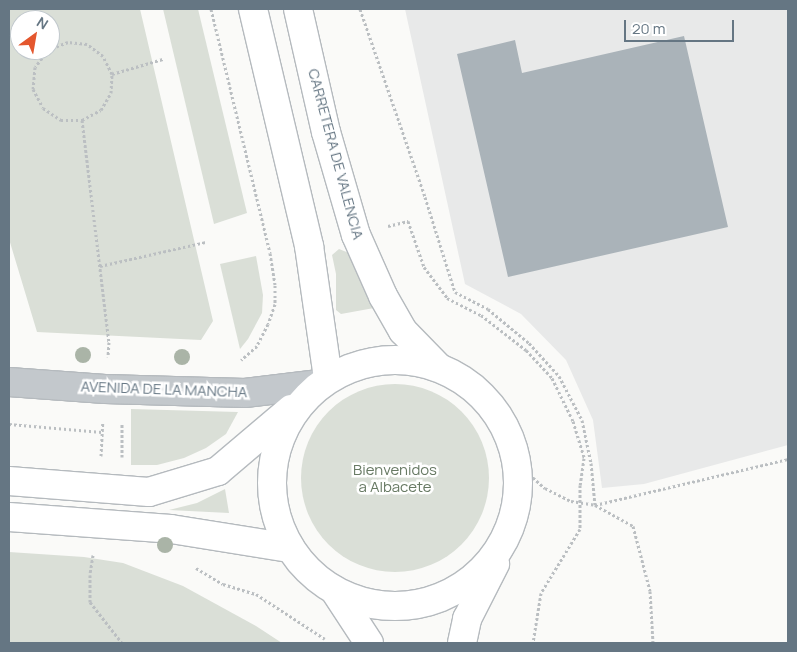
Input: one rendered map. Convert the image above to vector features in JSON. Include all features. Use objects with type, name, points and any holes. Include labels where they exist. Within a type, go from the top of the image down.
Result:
[{"type":"main road","points":[[253,9],[309,246],[318,386],[283,429],[271,469],[274,510],[290,548],[309,572],[334,591],[374,605],[416,605],[455,592],[488,565],[510,530]]},
{"type":"main road","name":"CARRETERA DE VALENCIA","points":[[298,9],[326,132],[356,235],[383,296],[403,331],[438,366]]},
{"type":"main road","points":[[9,481],[100,475],[149,492],[218,471],[318,386],[363,363],[401,359],[438,366],[468,382],[491,405],[508,433],[518,464],[519,498],[510,530],[467,619],[462,643]]},
{"type":"main road","points":[[9,517],[171,529],[290,548]]},
{"type":"main road","points":[[334,591],[369,643]]},
{"type":"street","name":"AVENIDA DE LA MANCHA","points":[[9,382],[105,389],[245,393],[318,386]]},
{"type":"path","points":[[211,9],[270,254],[275,285],[275,304],[257,346],[241,360],[232,364]]},
{"type":"path","points":[[360,9],[425,197],[455,292],[488,309],[522,337],[559,376],[582,420],[591,463],[595,506]]},
{"type":"path","points":[[41,60],[35,67],[33,89],[43,108],[61,120],[82,120],[101,110],[111,93],[112,74],[103,56],[87,44],[68,42],[60,45]]},
{"type":"path","points":[[112,74],[163,59]]},
{"type":"path","points":[[82,120],[109,342]]},
{"type":"path","points":[[408,221],[424,267],[447,298],[481,314],[526,350],[552,378],[573,421],[584,458],[580,529],[541,593],[533,643]]},
{"type":"path","points":[[100,266],[206,242]]},
{"type":"path","points":[[122,414],[122,459]]},
{"type":"path","points":[[100,475],[103,419]]},
{"type":"path","points":[[9,424],[102,432]]},
{"type":"path","points":[[595,506],[788,459]]},
{"type":"path","points":[[518,464],[545,488],[570,501],[595,506],[633,526],[650,592],[653,643]]},
{"type":"path","points":[[189,564],[223,584],[256,594],[331,643]]},
{"type":"path","points":[[90,575],[90,602],[122,643]]},
{"type":"shaded area","points":[[405,9],[788,9],[788,445],[644,484],[602,488],[593,420],[566,360],[521,314],[465,284]]},
{"type":"green space","points":[[9,9],[140,9],[213,321],[201,340],[37,332],[9,239]]},
{"type":"green space","points":[[163,9],[198,9],[247,213],[214,224]]},
{"type":"green space","points":[[339,249],[349,253],[374,308],[341,314],[336,310],[336,274],[332,255]]},
{"type":"green space","points":[[256,256],[263,295],[262,313],[248,339],[240,349],[220,264]]},
{"type":"green space","name":"Bienvenidos a Albacete","points":[[395,384],[431,391],[455,405],[468,418],[482,442],[489,478],[482,514],[468,538],[455,551],[431,565],[395,572],[359,565],[335,551],[322,538],[308,514],[301,478],[308,442],[322,418],[335,405],[359,391]]},
{"type":"green space","points":[[131,409],[238,412],[226,434],[206,448],[184,458],[157,465],[131,465]]},
{"type":"green space","points":[[225,489],[229,513],[169,510],[197,503]]},
{"type":"green space","points":[[9,552],[84,557],[123,563],[183,586],[256,626],[282,643],[9,643]]},
{"type":"building","points":[[684,36],[728,227],[508,277],[457,54],[515,40],[522,73]]}]
